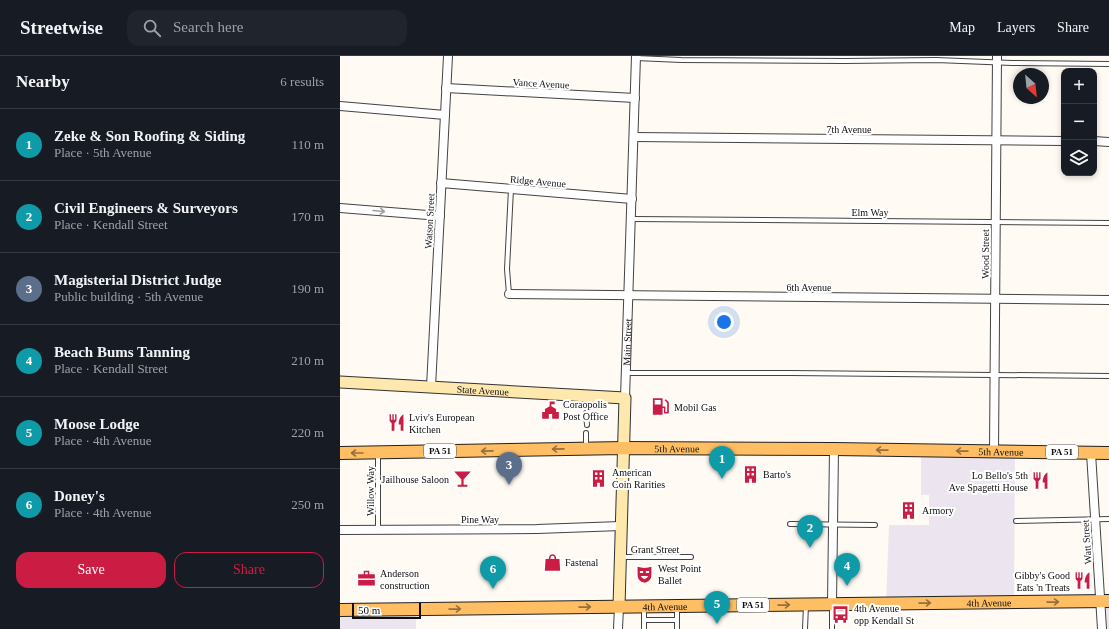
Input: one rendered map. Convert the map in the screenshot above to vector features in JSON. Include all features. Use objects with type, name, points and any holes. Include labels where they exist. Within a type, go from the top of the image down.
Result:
[{"type":"main road","name":"5th Avenue","points":[[340,452],[378,453],[624,448],[1109,453]]},
{"type":"main road","name":"4th Avenue","points":[[340,610],[1105,601]]},
{"type":"street","name":"Watson Street","points":[[431,387],[448,56]]},
{"type":"street","name":"Main Street","points":[[618,629],[636,57]]},
{"type":"street","name":"Wood Street","points":[[994,451],[997,59]]},
{"type":"street","name":"Vance Avenue","points":[[446,88],[635,98]]},
{"type":"street","points":[[340,106],[445,115]]},
{"type":"street","name":"7th Avenue","points":[[634,137],[1061,141]]},
{"type":"street","points":[[1097,141],[1109,142]]},
{"type":"street","name":"Ridge Avenue","points":[[441,183],[632,200]]},
{"type":"street","points":[[340,208],[440,216]]},
{"type":"street","name":"6th Avenue","points":[[509,294],[1109,300]]},
{"type":"street","name":"State Avenue","points":[[340,382],[625,398]]},
{"type":"street","points":[[832,604],[834,449]]},
{"type":"street","name":"Watt Street","points":[[1091,453],[1095,520],[1105,601],[1102,629]]},
{"type":"street","name":"Pine Way","points":[[340,530],[621,526]]},
{"type":"lane","points":[[636,57],[681,60],[844,61],[997,59],[1109,64]]},
{"type":"lane","points":[[509,294],[507,269],[511,189]]},
{"type":"lane","name":"Elm Way","points":[[632,218],[1109,222]]},
{"type":"lane","points":[[626,373],[1109,376]]},
{"type":"lane","points":[[586,413],[586,425]]},
{"type":"lane","points":[[586,433],[586,449]]},
{"type":"lane","name":"Willow Way","points":[[378,453],[378,530]]},
{"type":"lane","points":[[1016,521],[1109,520]]},
{"type":"lane","points":[[790,524],[875,525]]},
{"type":"lane","name":"Grant Street","points":[[620,557],[691,557]]},
{"type":"lane","points":[[832,604],[832,629]]},
{"type":"lane","points":[[805,629],[806,605]]},
{"type":"lane","points":[[644,606],[644,629]]},
{"type":"lane","points":[[677,606],[677,629]]},
{"type":"lane","points":[[644,620],[677,620]]},
{"type":"shaded area","points":[[921,450],[1015,452],[1014,602],[886,604],[889,525],[929,525],[929,495],[921,495]]},
{"type":"shaded area","points":[[1100,601],[1109,601],[1109,629],[1102,629]]},
{"type":"shaded area","points":[[416,609],[416,629],[340,629],[340,610]]},
{"type":"place","name":"Mobil Gas","points":[[661,407]]},
{"type":"place","name":"Coraopolis Post Office","points":[[550,410]]},
{"type":"place","name":"Lviv's European Kitchen","points":[[396,423]]},
{"type":"place","name":"Barto's","points":[[750,474]]},
{"type":"place","name":"American Coin Rarities","points":[[599,478]]},
{"type":"place","name":"Jailhouse Saloon","points":[[462,479]]},
{"type":"place","name":"Zeke & Son Roofing & Siding","points":[[722,479]]},
{"type":"place","name":"Lo Bello's 5th Ave Spagetti House","points":[[1041,481]]},
{"type":"place","name":"Magisterial District Judge","points":[[509,485]]},
{"type":"place","name":"Armory","points":[[909,510]]},
{"type":"place","name":"Civil Engineers & Surveyors","points":[[810,548]]},
{"type":"place","name":"Fastenal","points":[[552,562]]},
{"type":"place","name":"West Point Ballet","points":[[645,574]]},
{"type":"place","name":"Anderson construction","points":[[367,579]]},
{"type":"place","name":"Gibby's Good Eats 'n Treats","points":[[1083,581]]},
{"type":"place","name":"Beach Bums Tanning","points":[[847,586]]},
{"type":"place","name":"Doney's","points":[[493,589]]},
{"type":"place","name":"4th Avenue opp Kendall St","points":[[841,614]]},
{"type":"place","name":"Moose Lodge","points":[[717,624]]}]
